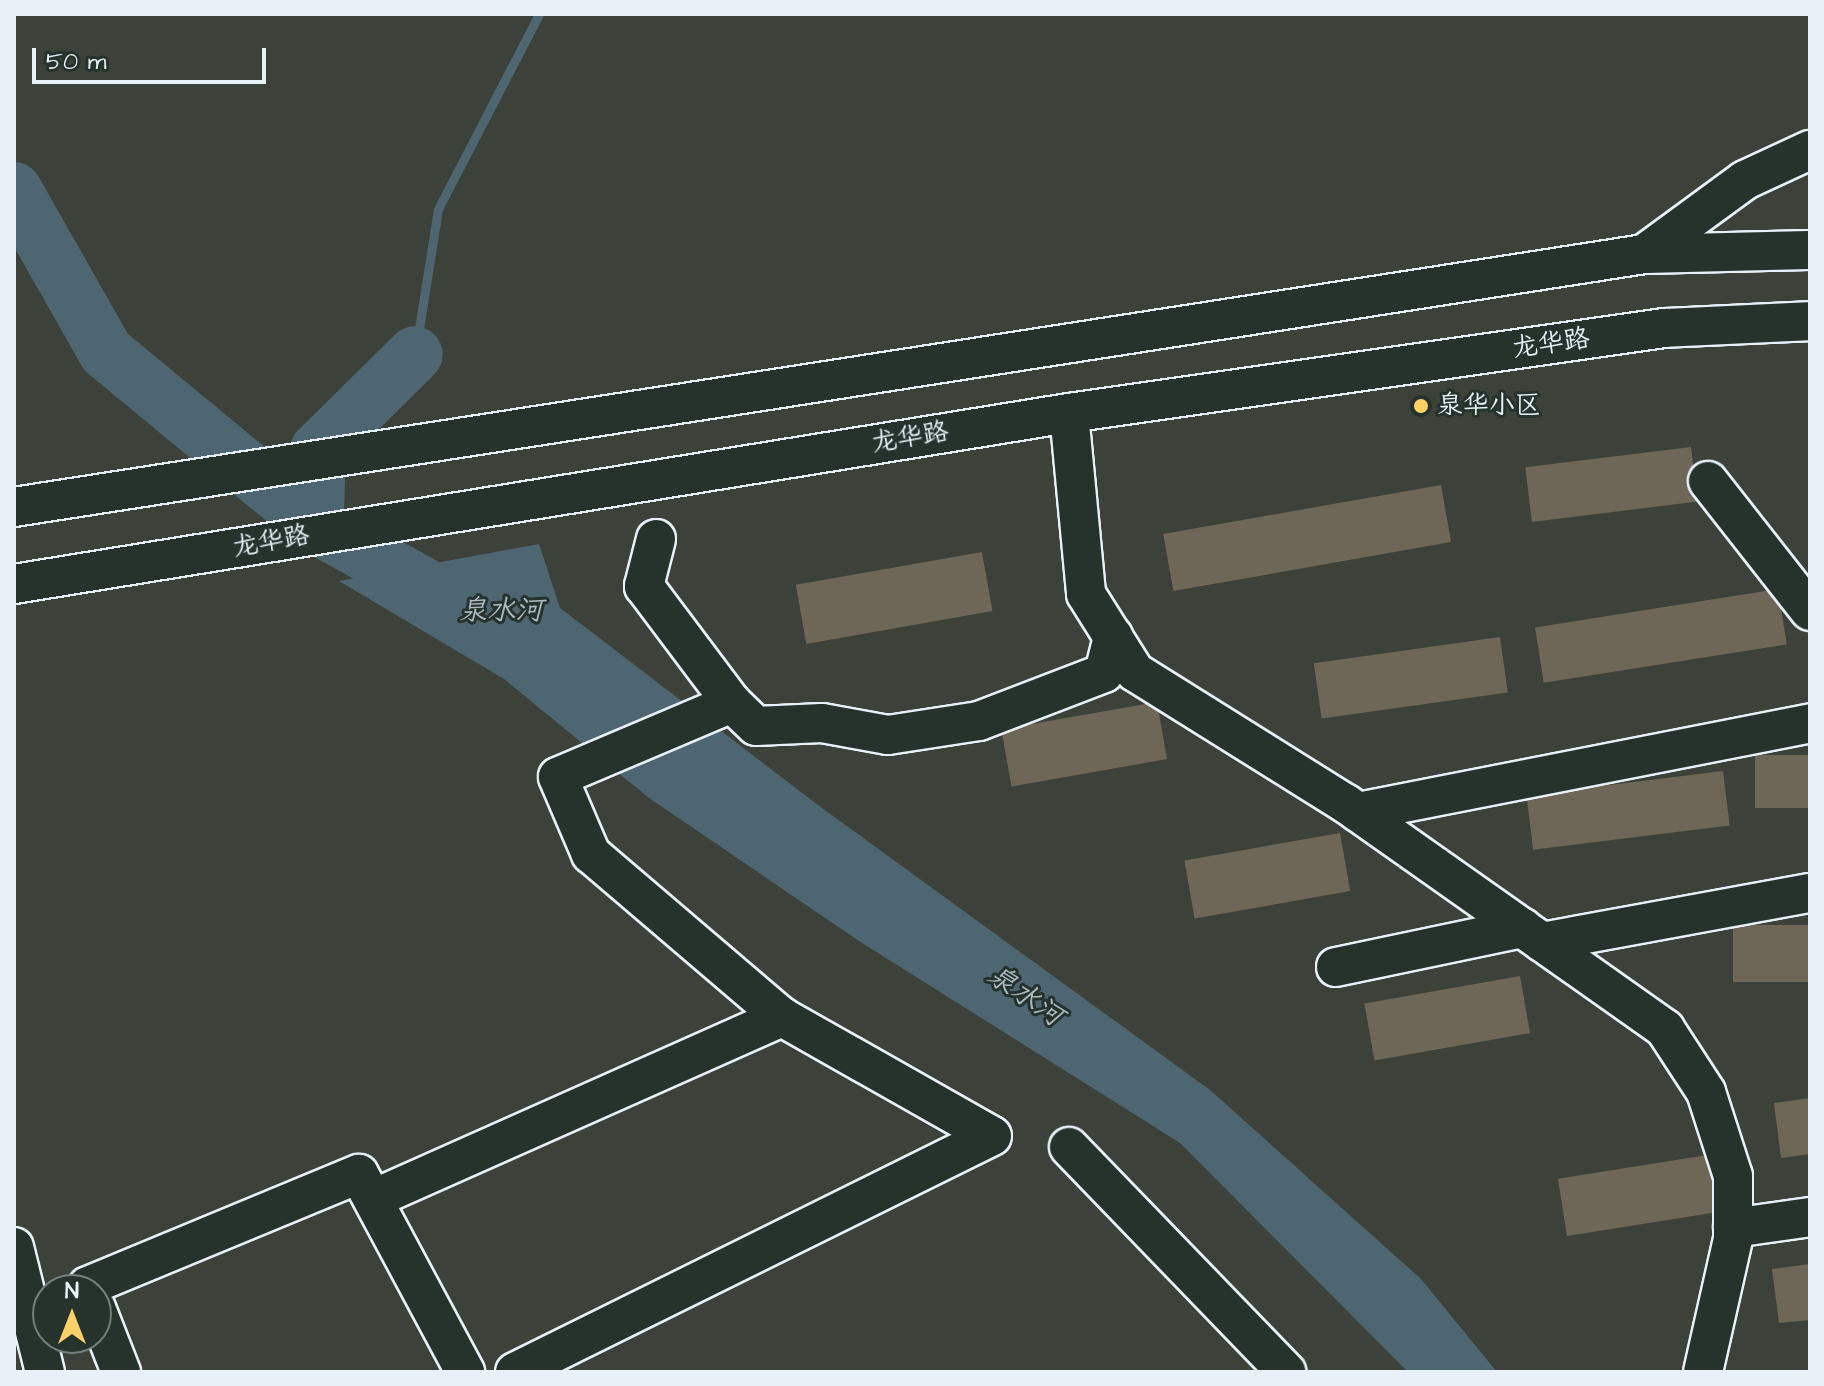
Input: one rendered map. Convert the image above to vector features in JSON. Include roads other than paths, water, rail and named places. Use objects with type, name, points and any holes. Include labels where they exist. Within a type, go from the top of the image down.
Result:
[{"type":"street","points":[[1644,254],[1745,180],[1802,157],[1810,150]]},
{"type":"street","points":[[14,507],[1644,254],[1810,250]]},
{"type":"street","name":"龙华路","points":[[14,584],[533,497],[1069,413],[1664,328],[1810,321]]},
{"type":"street","points":[[1069,413],[1086,594],[1135,672],[1358,812],[1665,1029],[1706,1092],[1733,1176],[1733,1228],[1703,1372]]},
{"type":"street","points":[[1708,481],[1810,611]]},
{"type":"street","points":[[656,539],[644,586],[732,703],[756,726],[822,723],[888,735],[979,721],[1104,673],[1113,636]]},
{"type":"street","points":[[515,1372],[992,1136],[782,1017],[591,854],[558,777],[732,703]]},
{"type":"street","points":[[1358,812],[1810,723]]},
{"type":"street","points":[[1336,967],[1810,893]]},
{"type":"street","points":[[373,1199],[782,1017]]},
{"type":"street","points":[[1069,1147],[1286,1372]]},
{"type":"street","points":[[112,1276],[359,1174],[465,1372]]},
{"type":"street","points":[[1733,1228],[1810,1217]]},
{"type":"street","points":[[14,1247],[34,1364]]},
{"type":"street","points":[[112,1349],[121,1372]]},
{"type":"water","name":"泉水河","points":[[539,544],[560,608],[818,805],[1210,1090],[1421,1279],[1497,1372],[1408,1372],[1180,1143],[859,941],[649,798],[504,679],[339,581]]},
{"type":"waterway","points":[[415,354],[438,209],[539,14]]},
{"type":"waterway","name":"泉水河","points":[[14,190],[106,352],[316,526],[463,607]]},
{"type":"waterway","points":[[316,512],[318,450],[415,354]]},
{"type":"place","name":"泉华小区","points":[[1421,406]]}]
